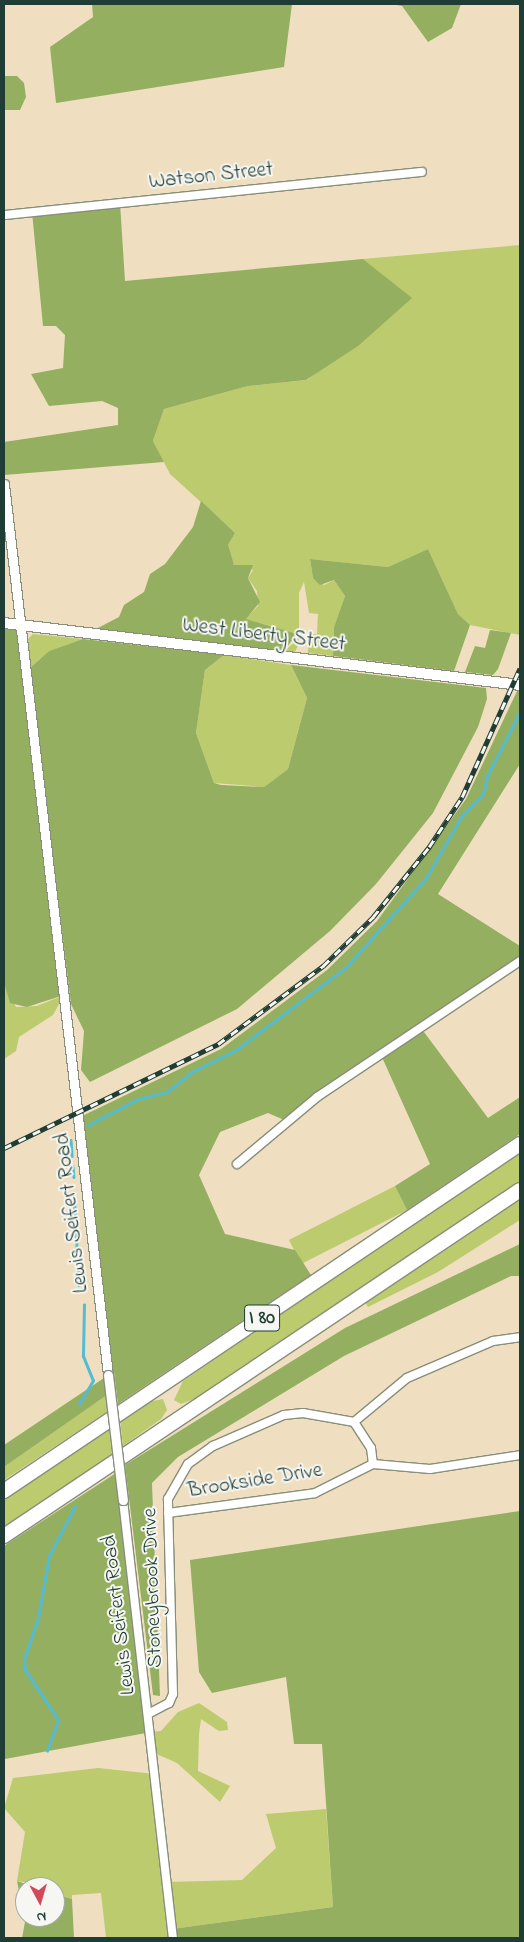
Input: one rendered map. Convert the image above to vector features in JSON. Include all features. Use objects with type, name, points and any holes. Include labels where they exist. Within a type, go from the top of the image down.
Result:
[{"type":"highway","name":"I 80","points":[[4,1491],[520,1144]]},
{"type":"highway","name":"I 80","points":[[4,1536],[520,1190]]},
{"type":"main road","name":"West Liberty Street","points":[[4,623],[520,685]]},
{"type":"street","name":"Watson Street","points":[[4,215],[422,172]]},
{"type":"street","name":"Lewis Seifert Road","points":[[4,484],[173,1938]]},
{"type":"street","points":[[237,1164],[317,1097],[520,961]]},
{"type":"street","points":[[520,1338],[493,1340],[407,1378],[354,1422],[371,1448],[373,1464],[430,1469],[520,1455]]},
{"type":"street","name":"Stoneybrook Drive","points":[[148,1714],[169,1703],[173,1694],[168,1513],[171,1487],[188,1464],[245,1430],[297,1413],[354,1422]]},
{"type":"street","name":"Brookside Drive","points":[[168,1513],[315,1493],[373,1464]]},
{"type":"green space","points":[[92,4],[292,4],[284,67],[56,103],[50,47],[93,17]]},
{"type":"green space","points":[[391,4],[461,4],[452,28],[428,42],[402,6]]},
{"type":"green space","points":[[4,76],[17,76],[24,83],[26,97],[20,110],[4,110]]},
{"type":"green space","points":[[120,203],[125,281],[363,259],[412,298],[358,346],[306,380],[248,386],[164,409],[153,441],[164,462],[4,475],[4,442],[118,425],[118,408],[102,401],[49,406],[31,374],[63,368],[65,335],[56,326],[43,326],[32,212]]},
{"type":"green space","points":[[520,245],[520,635],[470,625],[458,614],[428,549],[388,567],[310,559],[313,578],[324,585],[334,580],[345,596],[334,627],[333,656],[308,653],[309,634],[317,634],[318,614],[309,613],[304,582],[299,593],[299,643],[295,652],[283,652],[296,641],[275,627],[245,619],[258,606],[257,591],[248,578],[253,570],[234,565],[229,556],[228,545],[235,533],[170,474],[153,441],[164,409],[248,386],[307,380],[411,298],[363,259]]},
{"type":"green space","points":[[201,501],[235,533],[228,545],[234,565],[253,565],[248,578],[260,602],[246,619],[297,634],[283,652],[96,629],[119,617],[124,605],[144,592],[150,574],[165,564],[193,527]]},
{"type":"green space","points":[[428,549],[458,614],[470,625],[454,671],[333,656],[334,627],[345,596],[334,580],[320,585],[313,578],[310,559],[388,567]]},
{"type":"green space","points":[[4,623],[20,625],[64,995],[27,1007],[10,1003],[4,982]]},
{"type":"green space","points":[[490,630],[511,633],[498,669],[493,675],[465,672],[475,646],[485,648]]},
{"type":"green space","points":[[33,634],[83,639],[49,651],[30,668],[28,639]]},
{"type":"green space","points":[[83,639],[224,655],[205,670],[196,733],[214,783],[221,785],[264,787],[288,769],[307,698],[291,665],[486,688],[487,699],[478,727],[433,813],[376,884],[330,931],[237,1009],[90,1082],[81,1070],[84,1031],[71,1004],[30,668],[49,651]]},
{"type":"green space","points":[[224,655],[291,665],[307,698],[288,769],[264,787],[214,783],[196,733],[205,670]]},
{"type":"green space","points":[[520,685],[520,764],[438,894],[520,946],[520,961],[421,1028],[488,1118],[520,1097],[520,1134],[407,1210],[395,1186],[430,1164],[381,1055],[289,1122],[268,1113],[220,1132],[199,1175],[225,1234],[295,1250],[311,1275],[118,1404],[114,1372],[108,1375],[78,1118],[221,1049],[327,970],[377,921],[466,799]]},
{"type":"green space","points":[[4,982],[16,1007],[37,1006],[64,995],[53,1015],[19,1037],[16,1051],[4,1059]]},
{"type":"green space","points":[[520,1150],[520,1183],[202,1396],[181,1404],[174,1400],[183,1381]]},
{"type":"green space","points":[[395,1186],[407,1210],[301,1264],[289,1240]]},
{"type":"green space","points":[[520,1198],[520,1220],[438,1272],[368,1307],[365,1302]]},
{"type":"green space","points":[[520,1244],[520,1276],[511,1276],[344,1356],[178,1457],[152,1483],[160,1696],[153,1695],[125,1465],[345,1328]]},
{"type":"green space","points":[[104,1378],[107,1395],[4,1467],[4,1445]]},
{"type":"green space","points":[[107,1395],[108,1411],[4,1480],[4,1467]]},
{"type":"green space","points":[[163,1399],[167,1410],[161,1419],[123,1446],[120,1419],[148,1402]]},
{"type":"green space","points":[[110,1425],[113,1453],[4,1530],[4,1497]]},
{"type":"green space","points":[[116,1473],[146,1733],[5,1759],[4,1546]]},
{"type":"green space","points":[[520,1511],[520,1938],[173,1938],[172,1929],[333,1907],[322,1744],[294,1744],[286,1677],[212,1693],[199,1672],[190,1560]]},
{"type":"green space","points":[[199,1703],[227,1722],[228,1730],[219,1731],[201,1719],[199,1734],[198,1771],[230,1786],[220,1802],[177,1763],[152,1752],[150,1732],[161,1731],[178,1712]]},
{"type":"green space","points":[[98,1768],[155,1774],[167,1882],[242,1880],[276,1848],[266,1814],[326,1809],[333,1907],[172,1929],[173,1938],[106,1938],[101,1893],[72,1895],[72,1899],[65,1897],[65,1877],[18,1877],[25,1832],[4,1808],[13,1778]]},
{"type":"green space","points":[[65,1897],[72,1899],[74,1938],[22,1938],[24,1927],[65,1927]]},
{"type":"waterway","points":[[88,1125],[138,1099],[167,1092],[192,1072],[236,1050],[346,967],[426,878],[461,817],[483,794],[487,776],[520,712]]},
{"type":"waterway","points":[[71,1140],[72,1156]]},
{"type":"waterway","points":[[73,1166],[74,1177]]},
{"type":"waterway","points":[[74,1192],[79,1285]]},
{"type":"waterway","points":[[79,1404],[93,1381],[83,1356],[84,1305]]},
{"type":"waterway","points":[[47,1751],[58,1720],[25,1670],[24,1659],[38,1618],[49,1556],[75,1506]]},
{"type":"railway","points":[[4,1148],[218,1044],[323,966],[373,917],[429,847],[462,797],[520,668]]}]
